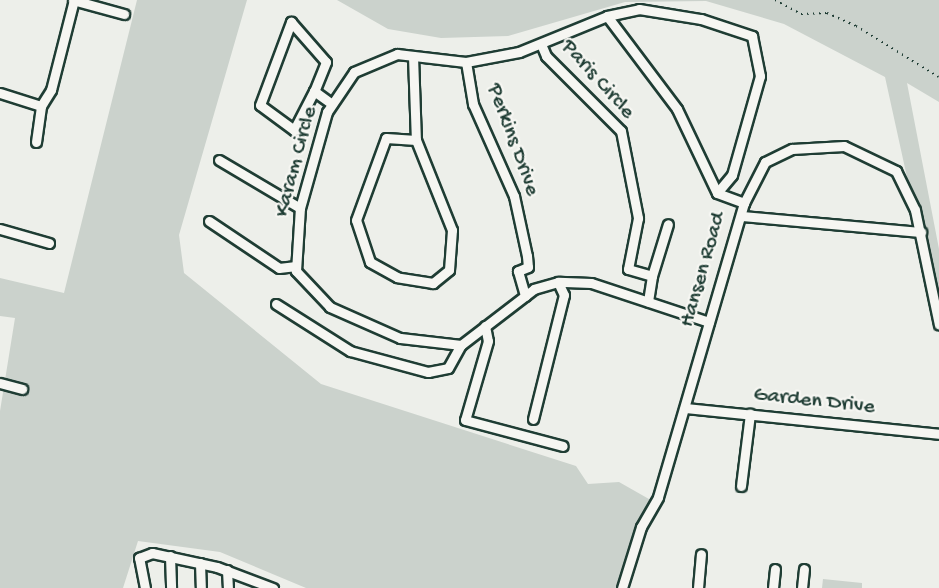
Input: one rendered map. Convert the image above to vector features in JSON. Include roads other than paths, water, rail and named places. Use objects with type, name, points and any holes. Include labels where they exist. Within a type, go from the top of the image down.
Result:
[{"type":"street","points":[[36,142],[41,106],[51,90],[73,0],[124,14]]},
{"type":"street","name":"Karam Circle","points":[[296,266],[300,208],[332,104],[354,72],[397,54],[466,62],[541,44],[607,16],[639,9],[701,19],[752,36],[760,76],[732,175],[717,193]]},
{"type":"street","points":[[607,16],[671,100],[717,193],[744,203]]},
{"type":"street","points":[[291,22],[326,62],[314,91],[294,130],[260,105],[291,22]]},
{"type":"street","name":"Paris Circle","points":[[541,44],[546,56],[621,131],[638,218],[628,268],[652,276]]},
{"type":"street","points":[[413,56],[416,140],[452,230],[449,270],[433,283],[397,278],[370,262],[356,220],[386,138],[416,140]]},
{"type":"street","name":"Perkins Drive","points":[[466,62],[473,104],[514,196],[527,256],[528,267],[518,271],[525,296]]},
{"type":"street","points":[[314,91],[332,104]]},
{"type":"street","points":[[0,93],[41,106]]},
{"type":"street","name":"Hansen Road","points":[[622,588],[641,527],[658,497],[744,203],[754,177],[777,154],[844,146],[896,171],[910,194],[921,232],[939,325]]},
{"type":"street","points":[[219,160],[300,208]]},
{"type":"street","points":[[741,216],[921,232]]},
{"type":"street","points":[[208,221],[279,268],[296,266],[330,307],[400,338],[461,345]]},
{"type":"street","points":[[648,302],[652,276],[668,224]]},
{"type":"street","points":[[0,229],[49,243]]},
{"type":"street","points":[[533,419],[564,295],[558,282]]},
{"type":"street","points":[[276,304],[350,351],[428,372],[448,368],[461,345],[485,326],[525,296],[558,282],[591,283],[709,322]]},
{"type":"street","points":[[485,326],[488,341],[465,420],[563,446]]},
{"type":"street","points":[[0,383],[22,389]]},
{"type":"street","name":"Garden Drive","points":[[684,408],[939,434]]},
{"type":"street","points":[[741,486],[750,414]]},
{"type":"street","points":[[698,588],[701,554]]},
{"type":"street","points":[[170,556],[171,588]]},
{"type":"street","points":[[145,588],[139,558],[170,556],[227,570],[256,585],[273,588]]},
{"type":"street","points":[[200,563],[201,588]]},
{"type":"street","points":[[773,588],[775,569]]},
{"type":"street","points":[[802,588],[804,569]]},
{"type":"street","points":[[227,570],[228,588]]}]
